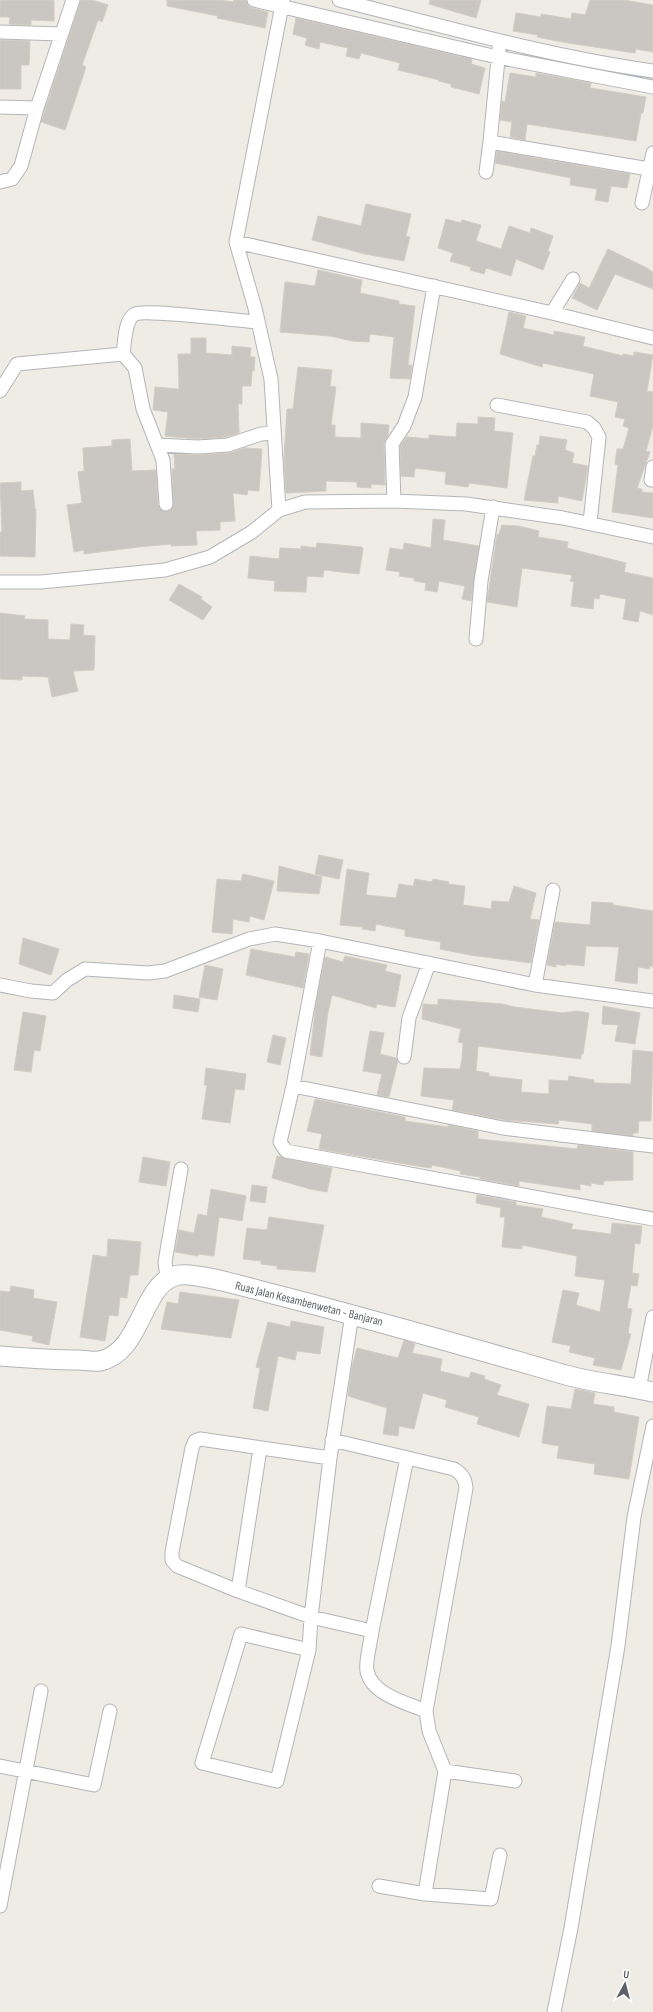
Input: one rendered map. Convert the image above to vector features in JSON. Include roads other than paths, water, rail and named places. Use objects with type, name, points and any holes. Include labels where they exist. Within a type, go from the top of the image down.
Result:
[{"type":"main road","name":"Ruas Jalan Kesambenwetan - Banjaran","points":[[167,1278],[180,1275],[193,1276],[352,1314],[568,1376],[646,1390]]},
{"type":"main road","points":[[0,1356],[100,1361],[114,1354],[129,1340],[157,1290],[167,1278]]},
{"type":"street","points":[[0,182],[12,179],[21,166],[37,108],[73,0]]},
{"type":"street","points":[[254,0],[282,3],[497,57],[653,87]]},
{"type":"street","points":[[339,0],[500,42],[596,63],[653,71]]},
{"type":"street","points":[[278,510],[271,380],[258,322],[236,242],[282,3]]},
{"type":"street","points":[[427,40],[430,23]]},
{"type":"street","points":[[0,32],[61,34]]},
{"type":"street","points":[[486,172],[497,57],[500,42]]},
{"type":"street","points":[[0,107],[37,108]]},
{"type":"street","points":[[490,142],[649,169]]},
{"type":"street","points":[[642,203],[653,153]]},
{"type":"street","points":[[236,242],[552,312],[653,338]]},
{"type":"street","points":[[552,312],[573,279]]},
{"type":"street","points":[[394,501],[392,444],[404,426],[415,397],[434,286]]},
{"type":"street","points":[[166,504],[163,460],[143,409],[135,368],[123,354],[128,322],[135,314],[159,314],[258,322]]},
{"type":"street","points":[[0,391],[17,364],[123,354]]},
{"type":"street","points":[[497,405],[587,422],[594,428],[599,437],[590,523]]},
{"type":"street","points":[[157,445],[198,447],[228,446],[255,435],[274,433]]},
{"type":"street","points":[[0,582],[41,582],[164,570],[210,557],[252,532],[278,510],[305,502],[394,501],[466,504],[590,523],[653,537]]},
{"type":"street","points":[[476,639],[481,581],[493,507]]},
{"type":"street","points":[[535,985],[553,890]]},
{"type":"street","points":[[0,985],[36,992],[53,993],[72,977],[85,970],[148,973],[165,971],[262,936],[275,934],[320,941],[535,985],[653,1001]]},
{"type":"street","points":[[320,941],[293,1086],[280,1142],[286,1151],[653,1219]]},
{"type":"street","points":[[404,1057],[409,1018],[429,963]]},
{"type":"street","points":[[293,1086],[504,1128],[653,1146]]},
{"type":"street","points":[[167,1278],[165,1262],[181,1169]]},
{"type":"street","points":[[309,1650],[241,1634],[202,1763],[277,1781],[309,1650],[311,1617],[332,1440],[352,1314]]},
{"type":"street","points":[[646,1390],[653,1317]]},
{"type":"street","points":[[554,2012],[571,1928],[618,1646],[634,1517],[653,1426]]},
{"type":"street","points":[[330,1458],[260,1449],[200,1439],[195,1441],[192,1448],[172,1552],[172,1560],[177,1566],[238,1591],[311,1617],[372,1631]]},
{"type":"street","points":[[332,1440],[454,1469],[462,1474],[466,1481],[426,1711],[429,1731],[445,1772],[425,1894]]},
{"type":"street","points":[[238,1591],[260,1449]]},
{"type":"street","points":[[407,1458],[372,1631],[367,1671],[374,1686],[385,1694],[426,1711]]},
{"type":"street","points":[[0,1906],[41,1691]]},
{"type":"street","points":[[0,1766],[94,1785],[110,1711]]},
{"type":"street","points":[[445,1772],[515,1781]]},
{"type":"street","points":[[379,1886],[425,1894],[490,1899],[500,1855]]}]
